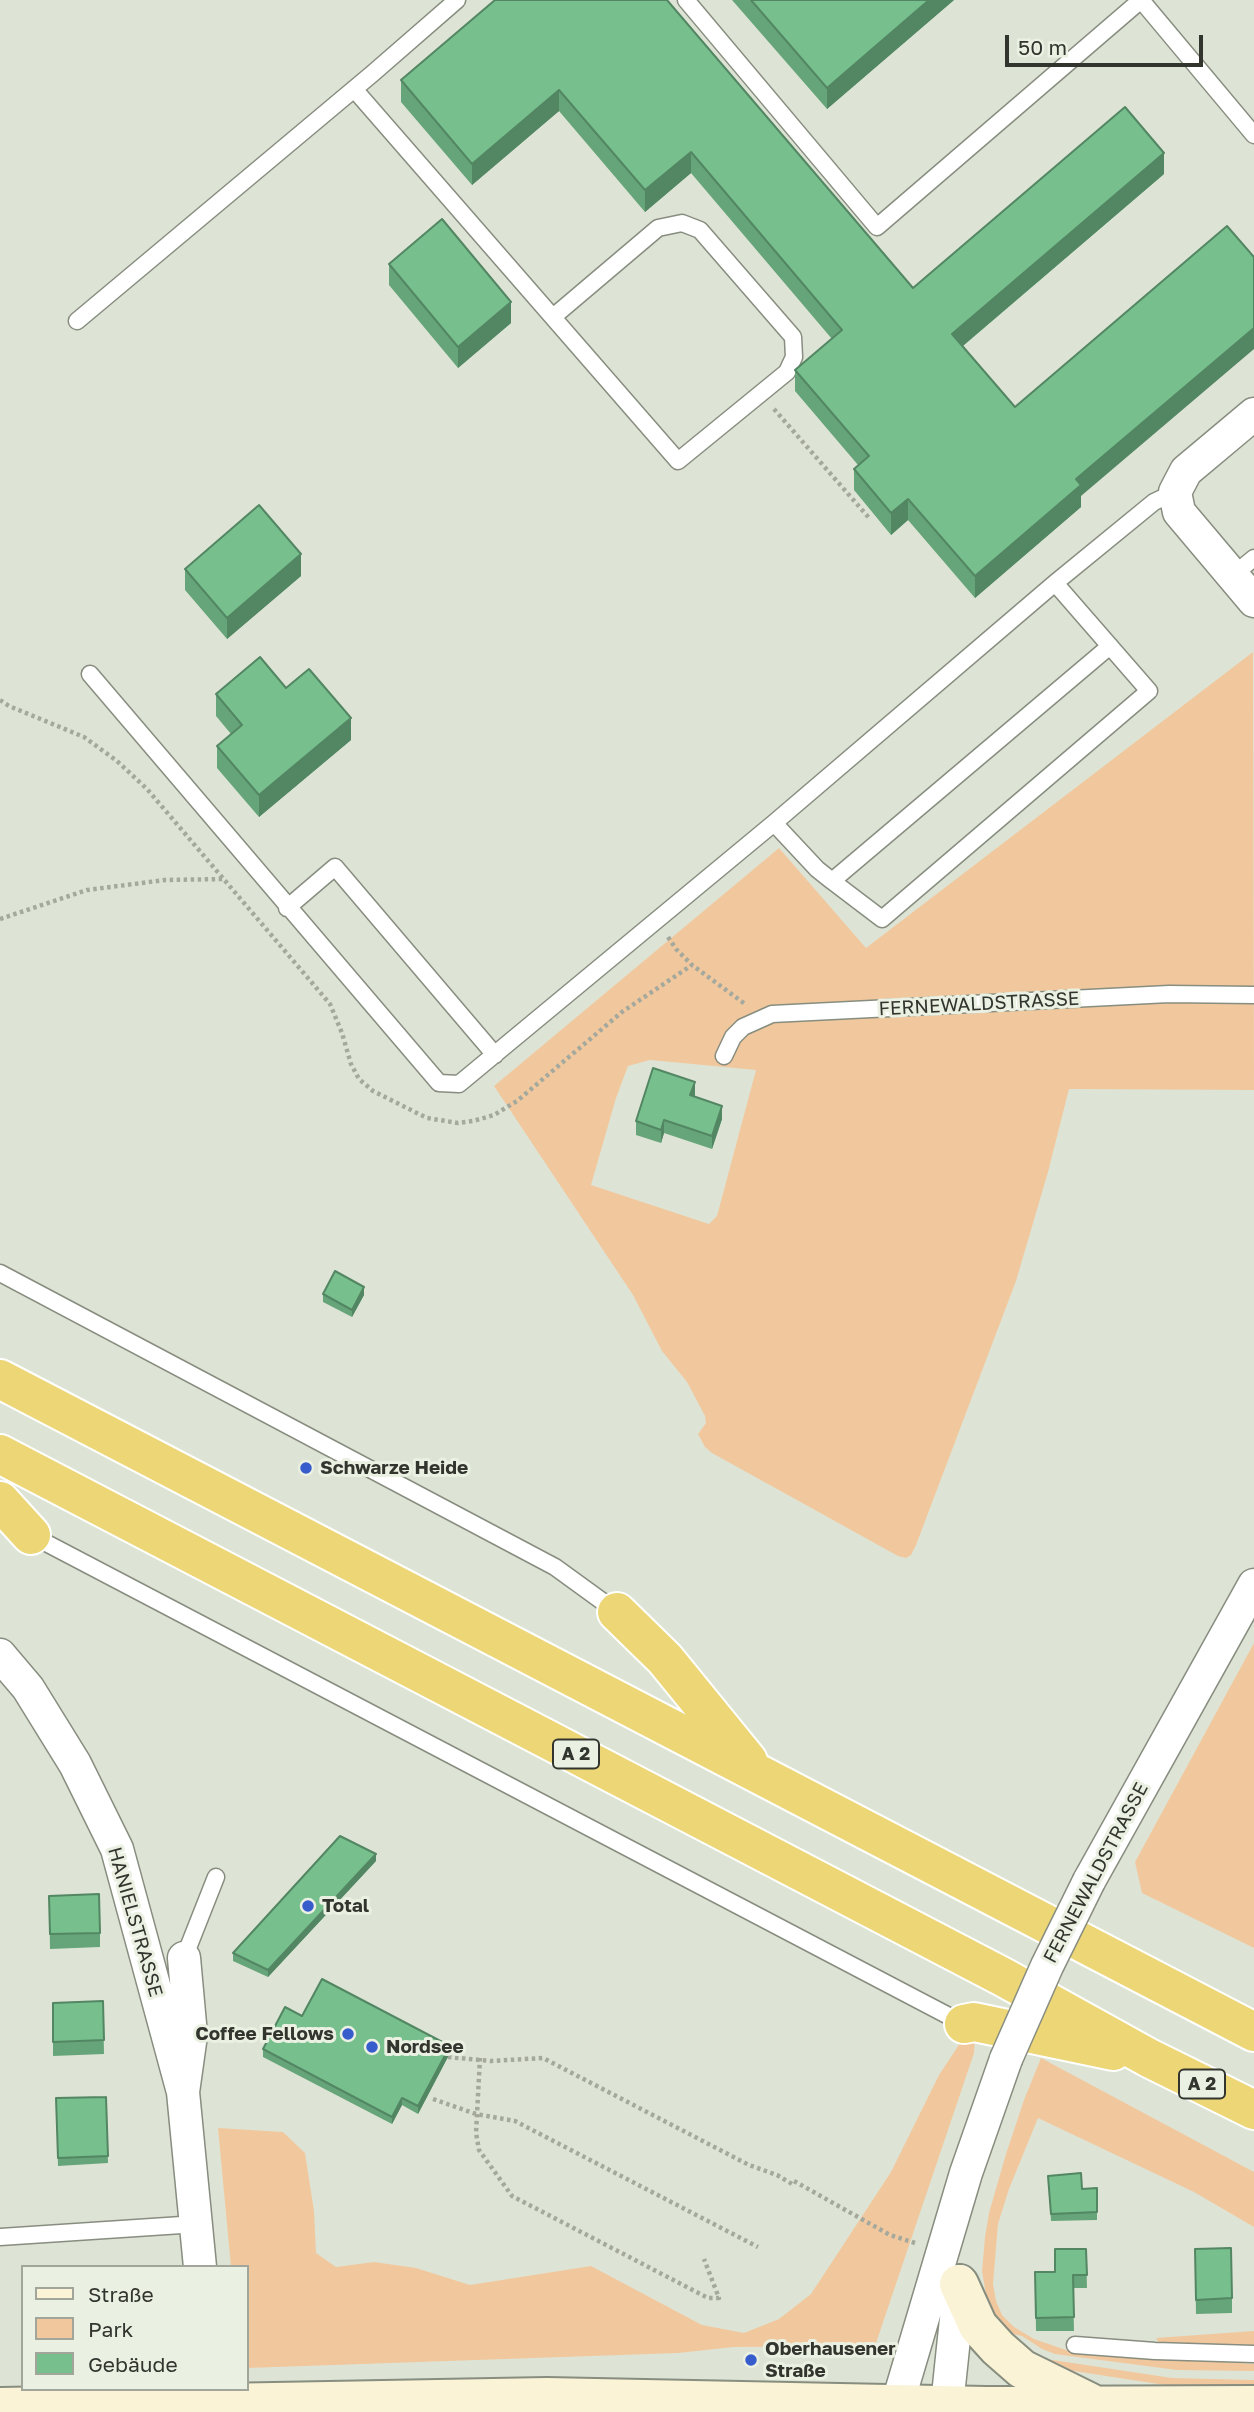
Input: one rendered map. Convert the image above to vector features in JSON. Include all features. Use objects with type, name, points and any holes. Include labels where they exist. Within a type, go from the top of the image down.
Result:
[{"type":"highway","points":[[0,1379],[1254,2032]]},
{"type":"highway","name":"A 2","points":[[0,1454],[1003,1977],[1149,2058],[1254,2110]]},
{"type":"highway","points":[[0,1501],[31,1535]]},
{"type":"highway","points":[[617,1612],[665,1659],[758,1773]]},
{"type":"highway","points":[[964,2024],[974,2022],[1149,2058]]},
{"type":"main road","name":"FERNEWALDSTRASSE","points":[[960,2284],[978,2326],[998,2348],[1022,2369],[1097,2406]]},
{"type":"main road","points":[[0,2407],[188,2401],[548,2397],[755,2406],[946,2408],[1254,2405]]},
{"type":"street","points":[[1254,414],[1186,471],[1175,492],[1179,512],[1243,567],[1254,601]]},
{"type":"street","name":"FERNEWALDSTRASSE","points":[[897,2407],[966,2173],[1006,2059],[1046,1966],[1089,1881],[1254,1585]]},
{"type":"street","name":"HANIELSTRASSE","points":[[0,1655],[27,1688],[75,1764],[117,1849],[183,2092],[200,2265]]},
{"type":"street","name":"HANIELSTRASSE","points":[[183,2092],[191,2035],[184,1958]]},
{"type":"street","name":"FERNEWALDSTRASSE","points":[[946,2408],[960,2284],[966,2173]]},
{"type":"lane","points":[[76,321],[457,0]]},
{"type":"lane","points":[[686,0],[877,227],[1141,0],[1254,135]]},
{"type":"lane","points":[[354,89],[678,461],[787,372],[794,357],[793,337],[700,230],[682,223],[658,228],[553,317]]},
{"type":"lane","points":[[90,674],[439,1083],[459,1084],[774,823],[1055,583],[1154,502],[1175,492]]},
{"type":"lane","points":[[774,823],[817,869],[881,919],[1149,691],[1055,583]]},
{"type":"lane","points":[[832,881],[1110,646]]},
{"type":"lane","points":[[287,908],[335,867],[495,1055]]},
{"type":"lane","name":"FERNEWALDSTRASSE","points":[[724,1056],[733,1037],[743,1027],[772,1014],[1156,995],[1254,995]]},
{"type":"lane","points":[[0,1273],[555,1567],[617,1612]]},
{"type":"lane","points":[[31,1535],[964,2024]]},
{"type":"lane","points":[[184,1958],[216,1877]]},
{"type":"lane","points":[[0,2237],[197,2224]]},
{"type":"lane","points":[[1075,2345],[1254,2354]]},
{"type":"path","points":[[761,393],[870,519]]},
{"type":"path","points":[[0,919],[87,890],[165,880],[224,878]]},
{"type":"path","points":[[656,919],[676,949],[692,965],[740,1002],[772,1014]]},
{"type":"path","points":[[448,2057],[491,2061],[543,2058],[750,2165],[793,2182],[890,2235],[903,2241],[915,2242]]},
{"type":"path","points":[[480,2058],[475,2133],[479,2150],[512,2196],[708,2298],[719,2298],[704,2259]]},
{"type":"path","points":[[433,2099],[477,2114],[515,2121],[758,2247]]},
{"type":"green space","points":[[1253,652],[1254,1090],[1069,1089],[1016,1281],[916,1545],[911,1555],[906,1558],[898,1556],[705,1447],[698,1434],[706,1423],[705,1416],[687,1382],[662,1351],[633,1295],[494,1086],[779,848],[866,948]],"holes":[[[650,1060],[756,1070],[717,1216],[709,1224],[591,1185],[628,1066]]]},
{"type":"green space","points":[[1254,1643],[1254,1948],[1142,1893],[1135,1862]]},
{"type":"green space","points":[[964,2037],[975,2037],[974,2053],[875,2346],[734,2347],[678,2353],[248,2368],[248,2265],[231,2265],[218,2128],[283,2132],[305,2153],[314,2211],[316,2253],[336,2267],[374,2262],[416,2268],[470,2285],[591,2266],[702,2325],[744,2333],[779,2319],[811,2294],[891,2172],[939,2075]]},
{"type":"green space","points":[[1041,2058],[1254,2172],[1254,2227],[1194,2192],[1038,2118],[998,2224],[993,2284],[1002,2315],[1014,2327],[1034,2339],[1072,2352],[1254,2364],[1254,2371],[1177,2370],[1055,2354],[1022,2336],[1004,2332],[988,2306],[982,2271],[985,2237],[1006,2154]]},
{"type":"green space","points":[[1254,2331],[1254,2350],[1179,2347],[1159,2343],[1156,2338]]},
{"type":"green space","points":[[1046,2359],[1172,2378],[1254,2380],[1254,2387],[1178,2387],[1041,2366]]},
{"type":"building","points":[[495,0],[667,0],[913,288],[1125,107],[1164,153],[952,334],[1015,407],[1227,226],[1254,257],[1254,328],[1076,479],[1081,485],[975,576],[908,499],[891,513],[854,469],[869,456],[795,370],[842,330],[691,152],[645,190],[559,90],[472,164],[401,80]]},
{"type":"building","points":[[751,0],[929,0],[827,88]]},
{"type":"building","points":[[442,219],[511,302],[458,347],[389,264]]},
{"type":"building","points":[[259,505],[301,554],[227,618],[185,569]]},
{"type":"building","points":[[260,657],[286,688],[309,669],[351,718],[259,795],[217,746],[242,725],[216,694]]},
{"type":"building","points":[[653,1068],[695,1082],[690,1095],[722,1106],[712,1136],[664,1120],[661,1130],[636,1121]]},
{"type":"building","points":[[335,1271],[364,1287],[352,1310],[323,1294]]},
{"type":"building","points":[[340,1836],[376,1854],[268,1970],[233,1953]]},
{"type":"building","points":[[99,1894],[100,1933],[50,1934],[49,1896]]},
{"type":"building","points":[[322,1979],[450,2046],[418,2106],[402,2098],[392,2117],[263,2049],[285,2007],[302,2016]]},
{"type":"building","points":[[103,2001],[104,2040],[53,2042],[53,2003]]},
{"type":"building","points":[[106,2097],[108,2156],[58,2158],[56,2098]]},
{"type":"building","points":[[1081,2173],[1082,2189],[1097,2188],[1097,2212],[1051,2214],[1048,2176]]},
{"type":"building","points":[[1231,2248],[1232,2298],[1196,2300],[1195,2249]]},
{"type":"building","points":[[1055,2249],[1086,2249],[1087,2275],[1073,2275],[1074,2317],[1036,2318],[1035,2272],[1055,2272]]},
{"type":"place","name":"Schwarze Heide","points":[[306,1468]]},
{"type":"place","name":"Total","points":[[308,1906]]},
{"type":"place","name":"Coffee Fellows","points":[[348,2034]]},
{"type":"place","name":"Nordsee","points":[[372,2047]]},
{"type":"place","name":"Oberhausener Straße","points":[[751,2360]]}]
